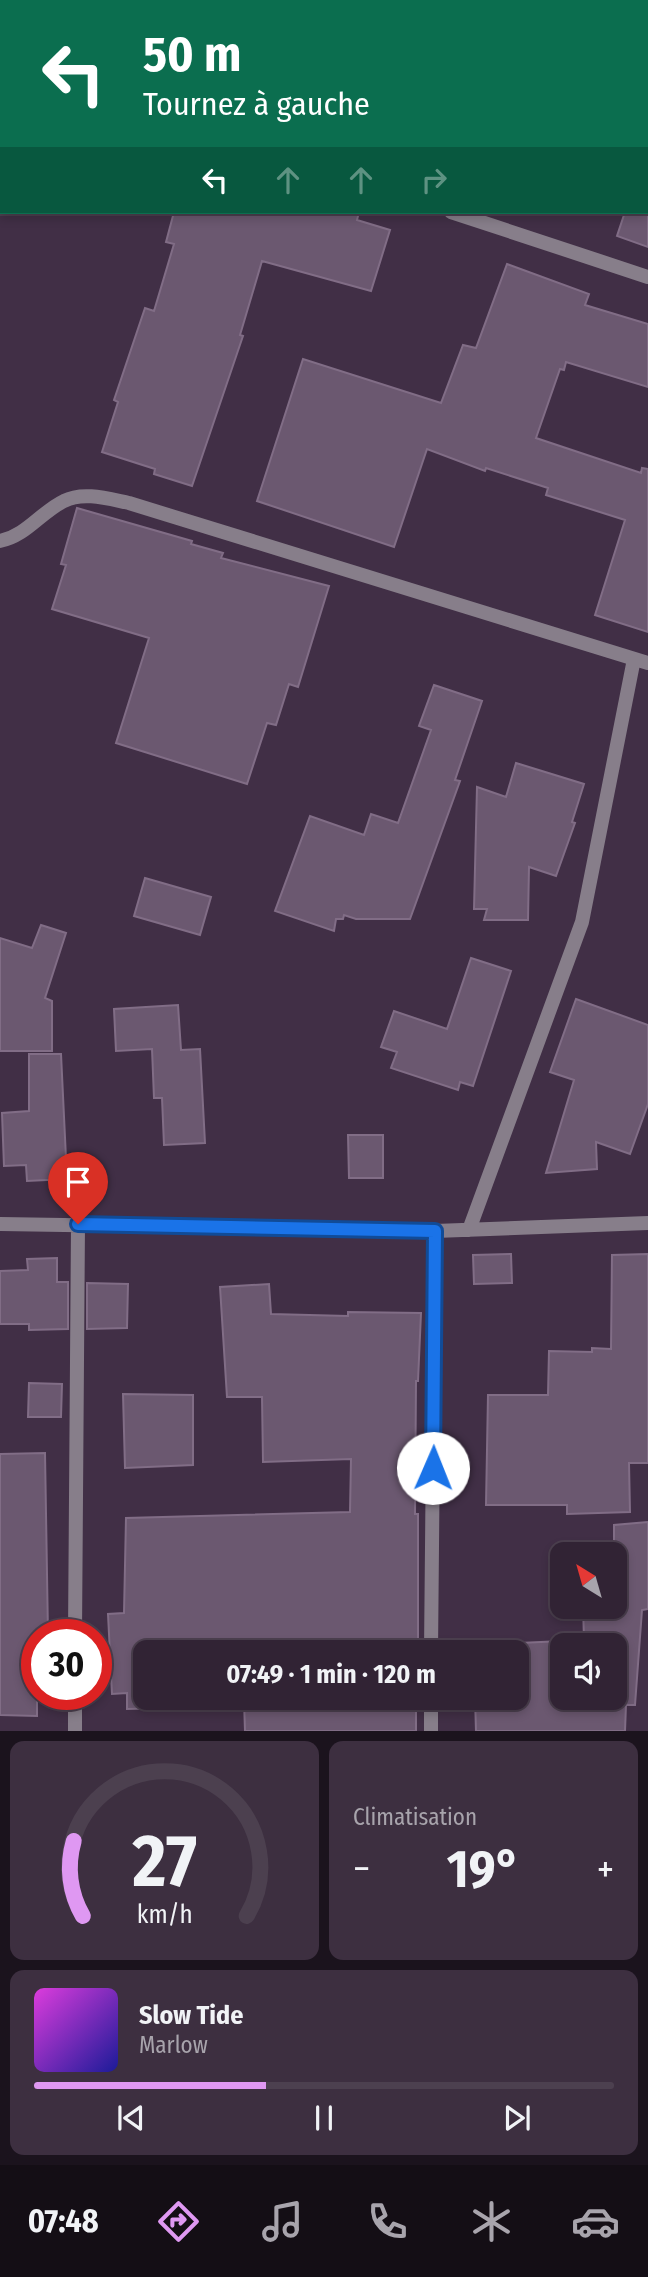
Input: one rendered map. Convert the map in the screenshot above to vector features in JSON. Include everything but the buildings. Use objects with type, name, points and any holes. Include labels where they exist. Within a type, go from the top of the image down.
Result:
[{"type":"street","points":[[456,214],[648,277]]},
{"type":"street","points":[[0,541],[12,539],[65,500],[92,496],[117,500],[641,661],[582,922],[469,1230]]},
{"type":"street","points":[[0,1224],[435,1231],[648,1223]]},
{"type":"street","points":[[75,1619],[78,1224]]},
{"type":"street","points":[[431,1640],[435,1231]]},
{"type":"street","points":[[75,1710],[75,1731]]},
{"type":"street","points":[[431,1710],[431,1731]]},
{"type":"route","points":[[78,1224],[435,1231],[433,1468]]}]
